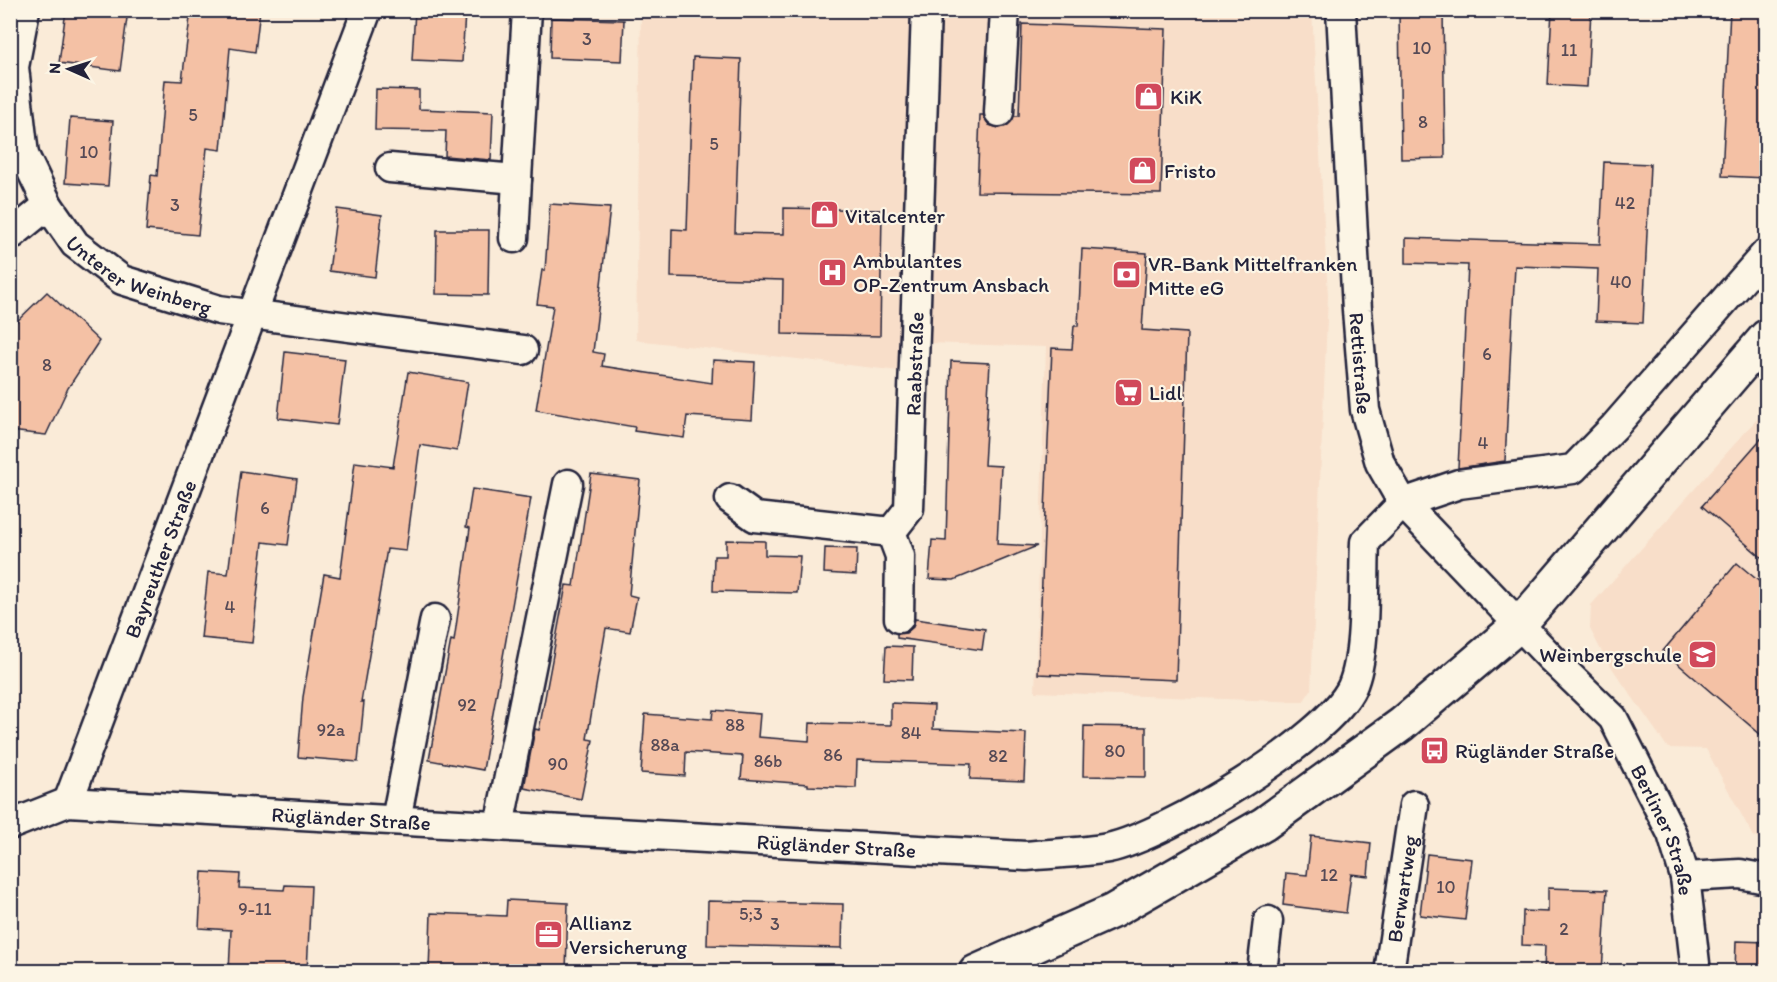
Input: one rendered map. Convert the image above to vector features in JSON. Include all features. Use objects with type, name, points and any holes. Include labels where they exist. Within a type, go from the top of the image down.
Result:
[{"type":"main road","points":[[976,972],[1113,911],[1264,824],[1402,724],[1519,625],[1767,337]]},
{"type":"street","name":"Unterer Weinberg","points":[[25,10],[14,67],[24,155],[48,205],[75,244],[122,280],[219,310],[251,315]]},
{"type":"street","name":"Bayreuther Straße","points":[[68,802],[368,10]]},
{"type":"street","points":[[514,238],[527,10]]},
{"type":"street","name":"Raabstraße","points":[[891,532],[909,509],[926,10]]},
{"type":"street","points":[[999,112],[1005,10]]},
{"type":"street","name":"Rettistraße","points":[[1341,10],[1357,310],[1365,410],[1380,463],[1403,503],[1483,584],[1519,625]]},
{"type":"street","points":[[390,168],[517,179]]},
{"type":"street","points":[[10,236],[48,205]]},
{"type":"street","points":[[1403,503],[1459,484],[1573,469],[1614,427],[1767,253]]},
{"type":"street","points":[[251,315],[523,350]]},
{"type":"street","points":[[499,826],[568,483]]},
{"type":"street","points":[[730,499],[755,517],[891,532],[900,556],[899,618]]},
{"type":"street","name":"Rügländer Straße","points":[[68,802],[1026,856],[1109,848],[1181,818],[1257,773],[1335,712],[1351,688],[1359,665],[1365,542],[1403,503]]},
{"type":"street","points":[[396,820],[435,619]]},
{"type":"street","name":"Berliner Straße","points":[[1519,625],[1613,718],[1672,834],[1685,877],[1696,972]]},
{"type":"street","points":[[10,825],[68,802]]},
{"type":"street","name":"Berwartweg","points":[[1389,972],[1414,805]]},
{"type":"street","points":[[1685,877],[1740,874],[1767,879]]},
{"type":"street","points":[[1263,972],[1268,921]]},
{"type":"shaded area","points":[[641,11],[1312,11],[1328,296],[1311,690],[1303,702],[1035,692],[1046,347],[928,343],[925,374],[636,340]]},
{"type":"shaded area","points":[[1766,409],[1766,841],[1753,836],[1706,749],[1668,748],[1605,658],[1590,629],[1591,605]]},
{"type":"building","points":[[66,10],[128,10],[120,71],[59,63]]},
{"type":"building","points":[[191,10],[260,10],[255,52],[230,48],[221,150],[207,148],[198,235],[146,230],[151,175],[157,176],[165,80],[182,81]]},
{"type":"building","points":[[415,10],[465,12],[462,62],[412,60]]},
{"type":"building","points":[[1399,10],[1443,10],[1445,158],[1401,159]]},
{"type":"building","points":[[1552,10],[1591,10],[1587,87],[1548,85]]},
{"type":"building","points":[[1730,10],[1767,10],[1767,178],[1722,176]]},
{"type":"building","points":[[551,18],[624,20],[622,61],[550,58]]},
{"type":"building","points":[[1022,24],[1166,29],[1161,194],[977,192],[980,115],[983,115],[989,125],[999,128],[1007,126],[1014,116],[1019,116]]},
{"type":"building","points":[[693,57],[741,59],[735,233],[784,234],[784,208],[882,210],[880,336],[782,334],[783,280],[671,277],[672,229],[687,230]]},
{"type":"building","points":[[376,89],[419,90],[419,109],[493,112],[491,160],[445,156],[446,131],[375,130]]},
{"type":"building","points":[[70,118],[113,121],[108,186],[65,183]]},
{"type":"building","points":[[1604,162],[1650,164],[1643,323],[1596,321],[1598,269],[1515,266],[1505,461],[1458,468],[1468,265],[1406,263],[1406,238],[1600,244]]},
{"type":"building","points":[[550,204],[610,208],[593,352],[604,354],[602,366],[712,383],[713,360],[755,362],[752,420],[687,416],[684,438],[634,431],[635,427],[536,410],[553,306],[537,304],[542,270],[545,270]]},
{"type":"building","points":[[337,209],[382,215],[375,277],[329,271]]},
{"type":"building","points":[[437,230],[489,230],[488,295],[436,294]]},
{"type":"building","points":[[1082,249],[1147,253],[1142,330],[1187,333],[1176,680],[1038,674],[1052,348],[1072,349],[1074,326],[1078,326]]},
{"type":"building","points":[[47,292],[99,341],[68,388],[46,435],[10,431],[10,328]]},
{"type":"building","points":[[285,352],[345,359],[337,425],[278,418]]},
{"type":"building","points":[[951,361],[990,363],[984,465],[1001,466],[997,544],[1037,546],[954,580],[929,579],[932,540],[946,541]]},
{"type":"building","points":[[408,372],[468,382],[457,451],[420,445],[406,551],[387,549],[361,702],[364,702],[358,762],[298,757],[303,697],[324,574],[340,577],[355,462],[393,467]]},
{"type":"building","points":[[1767,432],[1767,562],[1702,506]]},
{"type":"building","points":[[241,471],[297,479],[288,545],[263,542],[252,643],[201,638],[208,572],[228,574]]},
{"type":"building","points":[[591,474],[640,480],[629,595],[637,597],[630,632],[606,628],[587,739],[593,740],[581,799],[524,788],[535,729],[539,730],[566,585],[574,586]]},
{"type":"building","points":[[472,489],[531,498],[483,770],[429,760],[451,640],[454,641],[470,528],[466,527]]},
{"type":"building","points":[[726,540],[765,541],[765,555],[800,556],[797,593],[713,591],[714,556],[726,556]]},
{"type":"building","points":[[825,548],[857,549],[856,575],[824,573]]},
{"type":"building","name":"Weinbergschule","points":[[1737,563],[1767,588],[1767,740],[1663,651]]},
{"type":"building","points":[[915,619],[985,629],[982,650],[897,638],[897,634],[906,633],[913,627]]},
{"type":"building","points":[[886,646],[913,647],[912,680],[884,679]]},
{"type":"building","points":[[891,703],[934,705],[933,729],[1026,733],[1024,781],[970,779],[971,764],[857,760],[856,788],[808,786],[808,784],[741,779],[743,756],[686,752],[685,776],[641,773],[645,714],[712,719],[713,710],[760,714],[758,737],[809,741],[810,723],[891,725]]},
{"type":"building","points":[[1084,726],[1146,727],[1146,777],[1083,776]]},
{"type":"building","points":[[1311,836],[1371,843],[1368,876],[1351,874],[1346,913],[1283,905],[1286,873],[1307,875]]},
{"type":"building","points":[[1427,854],[1472,859],[1465,920],[1420,915]]},
{"type":"building","points":[[202,872],[240,874],[239,888],[284,890],[285,885],[311,886],[307,972],[229,972],[231,930],[199,928]]},
{"type":"building","points":[[1548,888],[1607,890],[1602,972],[1544,972],[1545,946],[1522,945],[1523,911],[1548,912]]},
{"type":"building","points":[[507,900],[568,903],[566,972],[429,972],[431,913],[506,916]]},
{"type":"building","points":[[708,901],[843,904],[842,948],[707,945]]},
{"type":"building","points":[[1736,941],[1767,942],[1767,972],[1735,972]]},
{"type":"place","name":"KiK","points":[[1149,96]]},
{"type":"place","name":"Fristo","points":[[1143,170]]},
{"type":"place","name":"Vitalcenter","points":[[824,215]]},
{"type":"place","name":"Ambulantes OP-Zentrum Ansbach","points":[[832,272]]},
{"type":"place","name":"VR-Bank Mittelfranken Mitte eG","points":[[1127,275]]},
{"type":"place","name":"Lidl","points":[[1128,392]]},
{"type":"place","name":"Weinbergschule","points":[[1703,654]]},
{"type":"place","name":"Rügländer Straße","points":[[1434,750]]},
{"type":"place","name":"Allianz Versicherung","points":[[548,934]]}]
